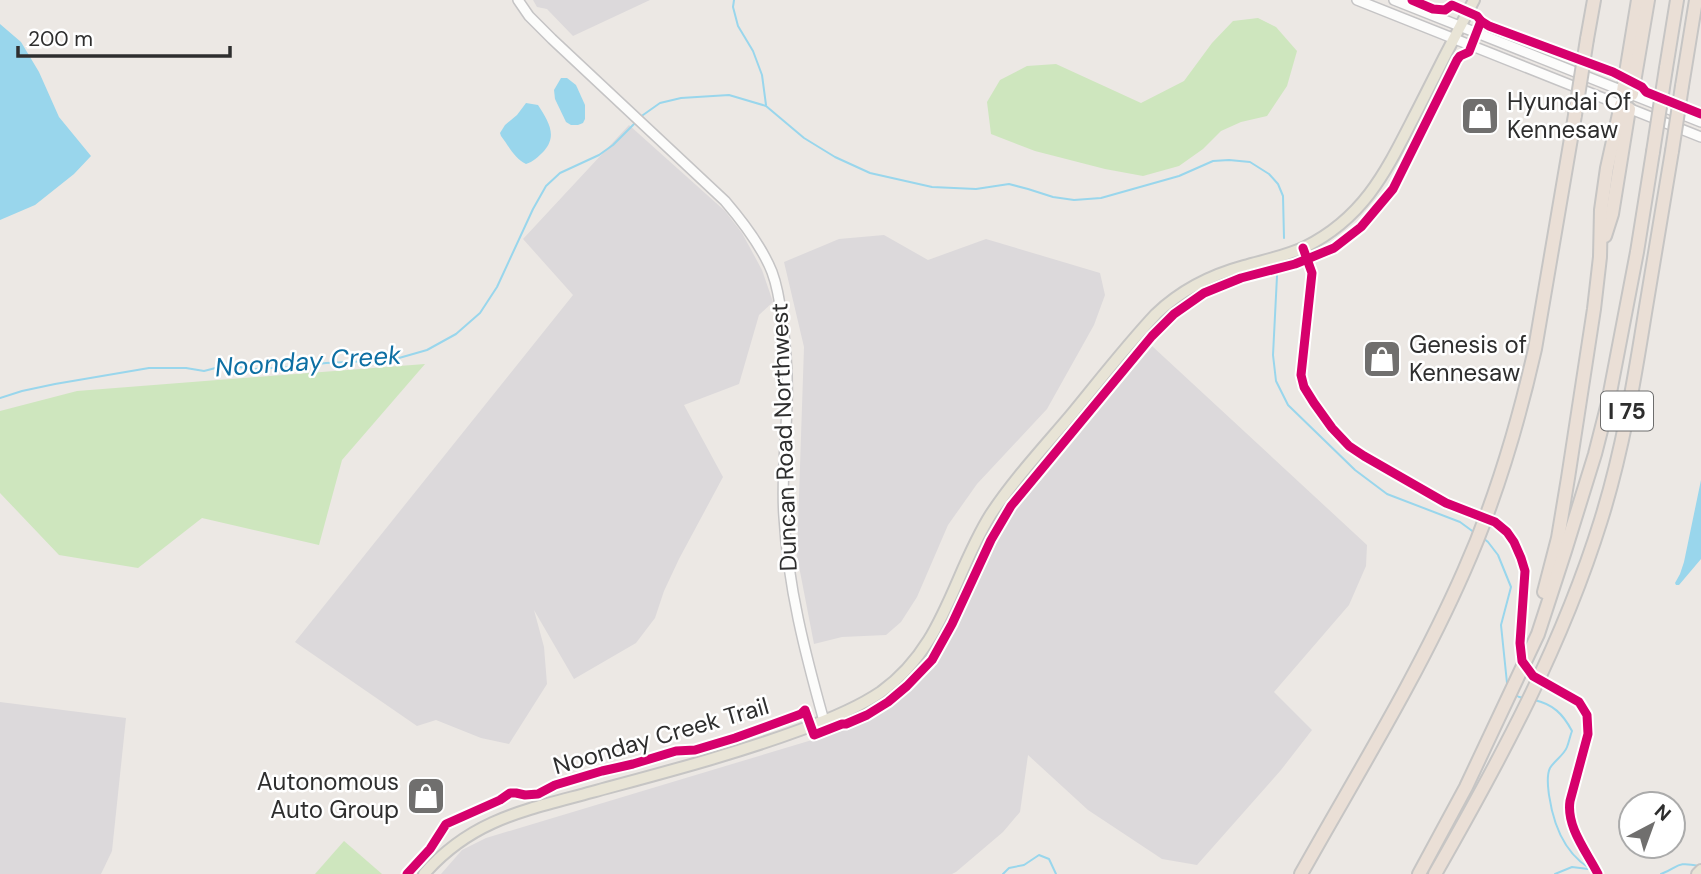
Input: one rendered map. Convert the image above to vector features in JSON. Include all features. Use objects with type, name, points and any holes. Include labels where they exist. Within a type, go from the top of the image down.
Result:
[{"type":"highway","points":[[1301,874],[1410,680],[1465,569],[1493,498],[1535,349],[1594,0]]},
{"type":"highway","points":[[1628,93],[1638,0]]},
{"type":"highway","points":[[1628,93],[1648,0]]},
{"type":"highway","points":[[1419,874],[1495,727],[1535,631],[1584,491],[1608,403],[1637,252],[1677,0]]},
{"type":"highway","name":"I 75","points":[[1435,874],[1514,732],[1548,662],[1577,590],[1597,530],[1621,441],[1638,355],[1696,0]]},
{"type":"highway","points":[[1535,631],[1558,538],[1600,257],[1612,214],[1625,107]]},
{"type":"main road","points":[[424,874],[458,842],[502,818],[751,748],[824,721],[883,691],[916,660],[935,631],[976,541],[1002,498],[1143,327],[1188,289],[1224,272],[1303,248],[1340,225],[1361,205],[1387,168],[1474,0]]},
{"type":"main road","points":[[1697,874],[1701,870]]},
{"type":"street","name":"Duncan Road Northwest","points":[[518,0],[529,16],[552,39],[725,201],[743,222],[771,270],[778,291],[786,369],[783,483],[787,560],[797,620],[824,721]]},
{"type":"street","points":[[1357,0],[1701,137]]},
{"type":"street","points":[[1399,2],[1701,122]]},
{"type":"street","points":[[1625,107],[1628,93]]},
{"type":"shaded area","points":[[533,0],[650,0],[573,36],[547,9],[537,7]]},
{"type":"shaded area","points":[[629,125],[725,211],[742,233],[762,270],[773,302],[759,315],[739,384],[684,405],[723,477],[679,559],[655,618],[636,643],[574,679],[534,610],[544,647],[547,684],[509,744],[481,738],[436,720],[417,726],[295,642],[573,295],[523,239]]},
{"type":"shaded area","points":[[884,235],[928,260],[986,239],[1100,273],[1105,295],[1094,325],[1047,409],[977,484],[948,525],[917,597],[901,622],[886,635],[842,637],[814,644],[797,556],[804,347],[784,262],[839,239]]},
{"type":"shaded area","points":[[1152,346],[1367,545],[1366,566],[1349,605],[1274,692],[1312,730],[1281,770],[1197,865],[1162,859],[1088,810],[1028,755],[1020,812],[1003,832],[952,874],[441,874],[462,850],[486,838],[842,731],[882,712],[934,668],[958,626],[1009,516]]},
{"type":"shaded area","points":[[0,702],[126,718],[112,851],[101,874],[0,874]]},
{"type":"green space","points":[[1258,18],[1276,27],[1297,51],[1287,86],[1267,116],[1241,122],[1221,131],[1203,149],[1179,166],[1143,176],[1035,151],[991,134],[987,102],[1000,80],[1027,66],[1056,64],[1141,103],[1184,81],[1212,43],[1233,21]]},
{"type":"green space","points":[[425,364],[342,460],[319,545],[202,518],[138,568],[59,555],[0,493],[0,411],[77,391]]},
{"type":"green space","points":[[344,841],[382,874],[315,874]]},
{"type":"water","points":[[0,24],[21,42],[39,72],[59,117],[91,156],[74,174],[35,205],[0,220]]},
{"type":"water","points":[[561,78],[567,78],[576,85],[585,105],[583,123],[571,125],[566,122],[555,99],[554,90]]},
{"type":"water","points":[[526,103],[538,105],[548,122],[551,134],[544,151],[526,164],[515,155],[500,133]]},
{"type":"water","points":[[1701,480],[1701,559],[1679,585],[1676,585],[1684,562]]},
{"type":"waterway","points":[[734,0],[738,26],[753,51],[762,75],[766,105]]},
{"type":"waterway","name":"Noonday Creek","points":[[643,115],[660,103],[681,98],[729,95],[766,106],[804,138],[835,157],[870,173],[932,187],[976,189],[1009,184],[1053,197],[1074,200],[1101,198],[1179,176],[1213,161],[1250,162],[1269,174],[1278,184],[1283,196],[1284,238]]},
{"type":"waterway","name":"Noonday Creek","points":[[0,398],[55,384],[149,368],[204,371],[227,365],[252,369],[294,367],[392,360],[427,350],[456,334],[480,313],[497,287],[546,186],[560,173],[599,155],[634,124]]},
{"type":"waterway","name":"Noonday Creek","points":[[1277,276],[1273,355],[1276,381],[1288,405],[1355,470],[1387,494],[1460,522],[1475,533]]},
{"type":"waterway","name":"Noonday Creek","points":[[1483,538],[1498,555],[1511,587],[1501,625],[1507,683]]},
{"type":"waterway","name":"Noonday Creek","points":[[1514,694],[1525,698]]},
{"type":"waterway","name":"Noonday Creek","points":[[1534,700],[1557,711],[1572,731],[1566,750],[1549,771],[1551,808],[1559,832],[1571,852],[1589,868],[1601,874]]},
{"type":"waterway","points":[[1003,874],[1009,868],[1024,865],[1039,855],[1049,859],[1056,874]]},
{"type":"waterway","name":"Noonday Creek","points":[[1661,874],[1681,864],[1699,866]]},
{"type":"waterway","points":[[1555,874],[1572,867],[1588,869]]},
{"type":"cycle path","points":[[1412,0],[1433,9],[1445,10],[1452,5],[1477,16],[1489,26],[1613,72],[1642,87],[1646,92],[1701,114]]},
{"type":"cycle path","name":"Noonday Creek Trail","points":[[407,874],[430,849],[446,824],[510,793],[538,794],[555,785],[602,771],[676,751],[695,750],[735,738],[801,714],[805,710],[814,735],[867,715],[888,702],[932,660],[991,540],[1011,506],[1152,336],[1174,314],[1204,293],[1241,278],[1295,264],[1334,248],[1361,227],[1393,189],[1457,60],[1469,52],[1481,21]]},
{"type":"cycle path","points":[[1303,248],[1312,273],[1301,375],[1304,387],[1314,403],[1349,446],[1446,503],[1495,522],[1514,542],[1525,571],[1520,643],[1522,661],[1533,676],[1579,702],[1587,715],[1588,734],[1570,801],[1570,811],[1574,830],[1598,874]]},
{"type":"place","name":"Hyundai Of Kennesaw","points":[[1480,116]]},
{"type":"place","name":"Genesis of Kennesaw","points":[[1382,359]]},
{"type":"place","name":"Autonomous Auto Group","points":[[426,796]]}]
